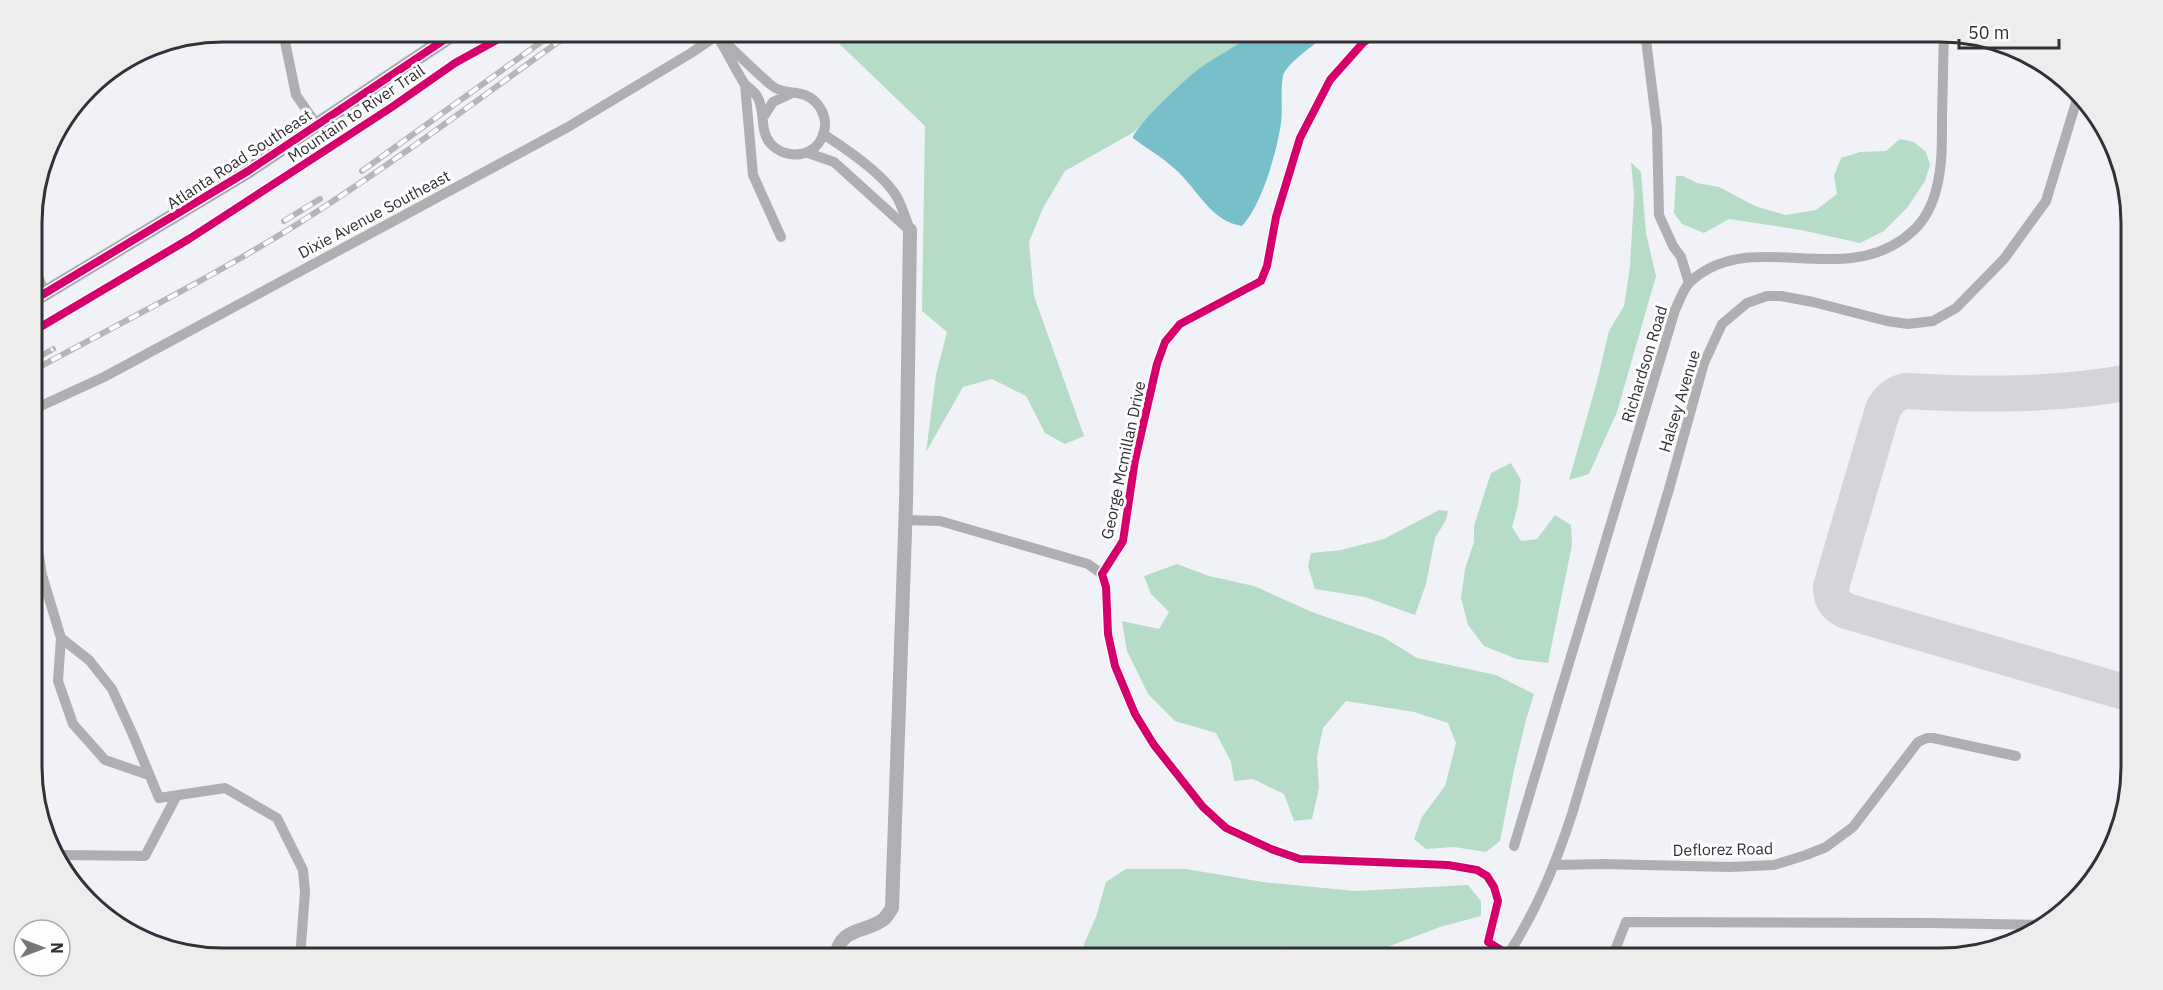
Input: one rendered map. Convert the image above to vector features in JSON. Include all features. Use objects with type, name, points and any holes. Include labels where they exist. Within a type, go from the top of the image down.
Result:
[{"type":"main road","name":"Atlanta Road Southeast","points":[[42,296],[190,207],[441,42]]},
{"type":"street","points":[[286,42],[296,95],[317,125]]},
{"type":"street","name":"Dixie Avenue Southeast","points":[[42,405],[104,377],[568,127],[706,42]]},
{"type":"street","points":[[723,42],[745,84],[756,96],[764,116],[763,130],[769,142],[781,153],[798,156],[808,153],[819,144],[823,134],[826,122],[821,110],[813,100],[804,95],[790,94],[773,87],[727,42]]},
{"type":"street","name":"George Mcmillan Drive","points":[[1102,574],[1123,541],[1135,460],[1156,364],[1165,342],[1180,324],[1261,281],[1267,266],[1276,217],[1300,138],[1330,80],[1364,42]]},
{"type":"street","points":[[1647,42],[1657,128],[1659,215],[1668,237],[1681,257],[1689,283],[1706,271],[1730,260],[1769,255],[1804,260],[1856,258],[1885,251],[1914,231],[1924,220],[1933,199],[1941,169],[1944,42]]},
{"type":"street","points":[[745,84],[753,175],[781,237]]},
{"type":"street","points":[[764,116],[773,102],[790,94]]},
{"type":"street","name":"Halsey Avenue","points":[[1515,948],[1535,911],[1555,865],[1572,814],[1704,363],[1722,324],[1747,303],[1767,296],[1781,296],[1813,302],[1887,321],[1908,324],[1933,321],[1956,308],[2004,259],[2046,201],[2076,104]]},
{"type":"street","points":[[823,134],[845,148],[887,184],[898,198],[910,230],[906,519],[892,908],[886,918],[853,931],[838,948]]},
{"type":"street","points":[[808,153],[834,162],[910,230]]},
{"type":"street","name":"Richardson Road","points":[[1514,846],[1671,321],[1689,283]]},
{"type":"street","points":[[906,519],[940,521],[1088,564],[1102,574],[1106,587],[1108,634],[1115,666],[1135,714],[1154,745],[1203,807],[1226,828],[1271,849],[1300,859],[1448,865],[1477,870],[1487,876],[1498,901],[1488,942],[1497,948]]},
{"type":"street","points":[[42,575],[61,638],[58,681],[73,724],[105,760],[149,775]]},
{"type":"street","points":[[61,638],[89,660],[112,689],[159,798],[225,788],[278,818],[303,870],[305,892],[301,948]]},
{"type":"street","name":"Deflorez Road","points":[[1555,865],[1730,867],[1774,865],[1826,847],[1853,826],[1900,767],[1911,748],[1918,742],[1933,738],[2016,756]]},
{"type":"street","points":[[65,855],[145,856],[176,797]]},
{"type":"street","points":[[1616,948],[1626,922],[2027,925]]},
{"type":"green space","points":[[837,42],[1240,42],[1148,117],[1134,132],[1065,171],[1043,208],[1029,242],[1034,296],[1084,436],[1065,444],[1045,433],[1026,396],[992,379],[963,387],[926,452],[936,375],[947,332],[922,311],[925,126]]},
{"type":"green space","points":[[1900,139],[1914,142],[1926,152],[1930,165],[1925,181],[1907,208],[1884,231],[1860,243],[1801,230],[1729,219],[1704,233],[1682,224],[1674,213],[1676,176],[1719,187],[1755,206],[1785,215],[1816,210],[1837,194],[1834,176],[1841,158],[1860,152],[1886,151]]},
{"type":"green space","points":[[1631,162],[1641,172],[1646,233],[1656,276],[1617,412],[1589,474],[1569,480],[1609,331],[1624,306],[1630,267],[1634,196]]},
{"type":"green space","points":[[1511,463],[1521,480],[1512,527],[1521,541],[1537,539],[1555,515],[1571,525],[1572,545],[1548,663],[1517,659],[1484,646],[1468,625],[1461,598],[1465,569],[1474,542],[1474,526],[1491,473]]},
{"type":"green space","points":[[1439,510],[1448,511],[1446,520],[1435,538],[1426,584],[1415,615],[1365,597],[1315,589],[1308,566],[1311,553],[1341,550],[1384,539]]},
{"type":"green space","points":[[1177,564],[1209,576],[1254,586],[1312,612],[1383,637],[1417,658],[1496,675],[1534,694],[1514,770],[1500,841],[1486,852],[1454,847],[1426,849],[1414,839],[1422,817],[1445,786],[1456,743],[1448,723],[1414,712],[1346,701],[1323,728],[1317,757],[1319,788],[1312,819],[1294,821],[1284,794],[1253,779],[1234,781],[1231,762],[1216,733],[1175,721],[1148,694],[1127,651],[1122,621],[1159,629],[1169,612],[1151,594],[1144,576]]},
{"type":"green space","points":[[1126,869],[1186,869],[1263,882],[1355,891],[1468,885],[1481,901],[1481,916],[1440,927],[1385,948],[1285,946],[1277,948],[1083,948],[1096,917],[1106,882]]},
{"type":"water","points":[[1240,42],[1317,42],[1285,71],[1281,123],[1276,148],[1262,192],[1242,226],[1221,218],[1175,169],[1133,138],[1164,100],[1203,66]]},
{"type":"taxiway","points":[[2121,384],[2046,392],[1990,394],[1905,391],[1895,395],[1883,409],[1831,587],[1834,602],[1846,611],[2121,691]]},
{"type":"railway","points":[[362,171],[541,42]]},
{"type":"railway","points":[[42,366],[274,239],[408,150],[558,42]]},
{"type":"railway","points":[[284,221],[320,199]]},
{"type":"railway","points":[[42,355],[53,349]]},
{"type":"cycle path","name":"Mountain to River Trail","points":[[42,295],[248,171],[441,42]]},
{"type":"cycle path","name":"Mountain to River Trail","points":[[42,326],[189,239],[392,107],[455,63],[493,42]]},
{"type":"cycle path","points":[[1364,42],[1330,80],[1300,138],[1276,217],[1267,266],[1261,281],[1180,324],[1165,342],[1157,364],[1135,460],[1123,541],[1102,574],[1106,587],[1108,634],[1115,666],[1135,714],[1154,745],[1203,807],[1226,828],[1271,849],[1300,859],[1448,865],[1477,870],[1487,876],[1494,887],[1498,901],[1488,942],[1498,948]]}]
